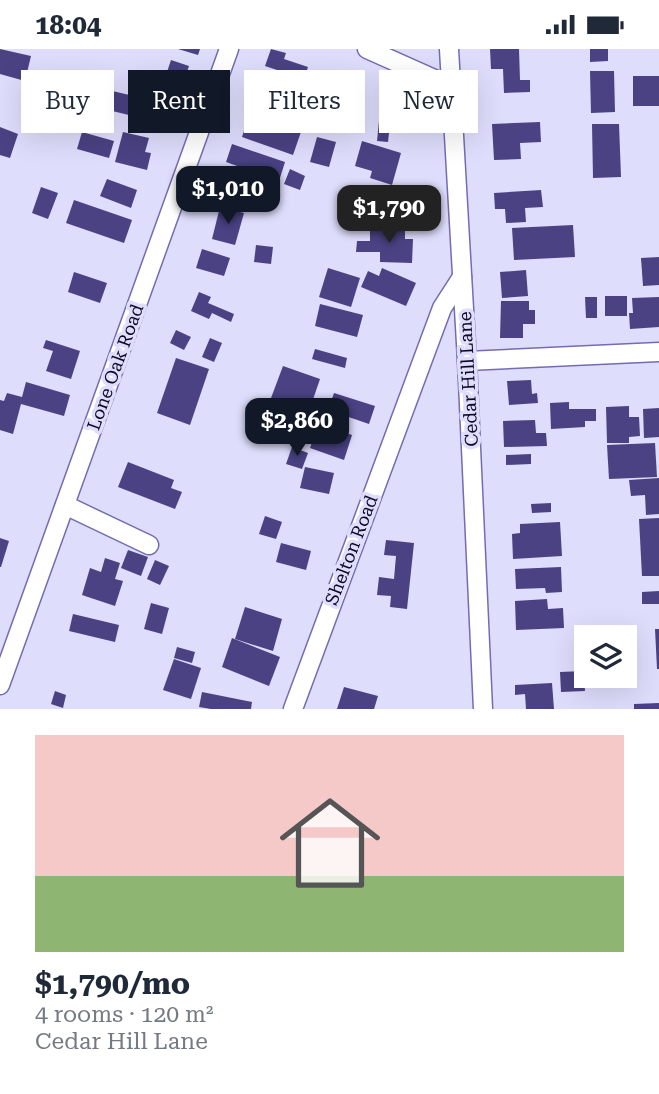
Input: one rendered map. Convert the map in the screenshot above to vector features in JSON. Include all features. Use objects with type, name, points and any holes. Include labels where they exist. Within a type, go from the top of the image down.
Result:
[{"type":"street","name":"Lone Oak Road","points":[[0,685],[229,49]]},
{"type":"street","points":[[367,49],[414,70]]},
{"type":"street","name":"Cedar Hill Lane","points":[[449,49],[450,70]]},
{"type":"street","name":"Cedar Hill Lane","points":[[453,133],[467,361],[483,709]]},
{"type":"street","name":"Shelton Road","points":[[293,709],[442,308],[462,278]]},
{"type":"street","points":[[467,361],[659,352]]},
{"type":"street","points":[[65,505],[149,545]]},
{"type":"building","points":[[0,49],[31,56],[28,70],[21,70],[21,80],[0,74]]},
{"type":"building","points":[[178,49],[200,49],[198,55]]},
{"type":"building","points":[[271,49],[286,53],[284,59],[308,67],[307,70],[277,70],[265,66]]},
{"type":"building","points":[[490,49],[519,49],[520,80],[530,80],[530,92],[504,93],[503,69],[491,69]]},
{"type":"building","points":[[590,49],[608,49],[608,61],[590,62]]},
{"type":"building","points":[[171,60],[189,66],[188,70],[168,70]]},
{"type":"building","points":[[590,71],[614,71],[615,112],[591,113]]},
{"type":"building","points":[[633,76],[659,76],[659,106],[633,106]]},
{"type":"building","points":[[114,91],[128,95],[128,115],[114,111]]},
{"type":"building","points":[[379,121],[379,133],[389,133],[388,142],[377,141]]},
{"type":"building","points":[[540,122],[541,142],[520,143],[521,159],[494,160],[492,124]]},
{"type":"building","points":[[592,124],[619,124],[621,177],[593,178]]},
{"type":"building","points":[[0,127],[18,134],[10,158],[0,155]]},
{"type":"building","points":[[244,131],[301,133],[293,155],[242,137]]},
{"type":"building","points":[[123,132],[149,138],[145,152],[151,153],[147,170],[115,162]]},
{"type":"building","points":[[82,133],[114,141],[109,158],[77,149]]},
{"type":"building","points":[[317,137],[336,142],[329,167],[310,162]]},
{"type":"building","points":[[362,141],[401,153],[392,185],[370,178],[372,171],[355,166]]},
{"type":"building","points":[[232,144],[285,162],[279,181],[226,162]]},
{"type":"building","points":[[290,169],[305,176],[300,190],[284,184]]},
{"type":"building","points":[[107,179],[137,190],[131,208],[100,196]]},
{"type":"building","points":[[41,187],[58,193],[48,219],[32,213]]},
{"type":"building","points":[[541,190],[543,207],[525,208],[526,222],[506,223],[505,209],[495,209],[494,193]]},
{"type":"building","points":[[74,200],[132,220],[124,243],[66,223]]},
{"type":"building","points":[[220,207],[244,213],[235,245],[212,239]]},
{"type":"building","points":[[573,225],[575,257],[514,260],[512,228]]},
{"type":"building","points":[[370,228],[405,228],[405,239],[413,239],[412,263],[380,262],[380,252],[356,252],[357,241],[370,241]]},
{"type":"building","points":[[256,245],[273,247],[271,264],[254,262]]},
{"type":"building","points":[[202,249],[230,258],[224,276],[196,268]]},
{"type":"building","points":[[659,257],[659,285],[643,286],[641,258]]},
{"type":"building","points":[[328,268],[360,278],[351,307],[319,297]]},
{"type":"building","points":[[382,268],[416,283],[406,306],[361,287],[368,271],[379,276]]},
{"type":"building","points":[[526,270],[528,296],[502,298],[500,272]]},
{"type":"building","points":[[74,272],[107,283],[100,303],[68,292]]},
{"type":"building","points":[[199,292],[211,297],[208,303],[234,314],[231,322],[212,313],[209,319],[191,311]]},
{"type":"building","points":[[605,296],[627,296],[627,316],[605,316]]},
{"type":"building","points":[[585,297],[597,297],[597,318],[586,318]]},
{"type":"building","points":[[659,297],[659,327],[630,329],[632,298]]},
{"type":"building","points":[[501,301],[529,301],[529,310],[535,310],[535,324],[523,324],[523,338],[500,338]]},
{"type":"building","points":[[320,304],[363,315],[357,337],[315,326]]},
{"type":"building","points":[[176,330],[191,337],[184,350],[170,343]]},
{"type":"building","points":[[210,338],[222,343],[214,362],[202,357]]},
{"type":"building","points":[[46,340],[80,351],[71,379],[46,371],[53,351],[43,348]]},
{"type":"building","points":[[315,349],[347,358],[345,368],[312,359]]},
{"type":"building","points":[[176,358],[209,369],[190,425],[157,413]]},
{"type":"building","points":[[283,366],[320,379],[309,411],[271,398]]},
{"type":"building","points":[[531,380],[532,394],[537,393],[538,403],[509,405],[507,381]]},
{"type":"building","points":[[26,382],[70,395],[64,416],[21,404],[13,434],[0,430],[0,400],[4,401],[7,393],[22,397]]},
{"type":"building","points":[[334,393],[375,406],[369,424],[328,410]]},
{"type":"building","points":[[569,402],[569,409],[596,409],[596,421],[585,421],[585,427],[551,429],[550,403]]},
{"type":"building","points":[[629,406],[629,417],[639,417],[640,436],[629,437],[629,443],[607,443],[606,407]]},
{"type":"building","points":[[659,408],[659,437],[644,438],[643,409]]},
{"type":"building","points":[[535,420],[536,433],[546,433],[547,446],[504,447],[503,421]]},
{"type":"building","points":[[319,423],[352,435],[344,460],[310,448]]},
{"type":"building","points":[[655,443],[657,477],[609,479],[607,445]]},
{"type":"building","points":[[292,447],[308,453],[302,469],[286,464]]},
{"type":"building","points":[[531,454],[531,464],[506,465],[506,455]]},
{"type":"building","points":[[128,462],[174,480],[171,488],[182,492],[175,509],[118,487]]},
{"type":"building","points":[[305,467],[334,473],[329,494],[300,488]]},
{"type":"building","points":[[659,478],[659,514],[646,515],[645,495],[631,496],[629,480]]},
{"type":"building","points":[[551,503],[551,512],[532,513],[531,504]]},
{"type":"building","points":[[265,516],[282,522],[276,539],[259,534]]},
{"type":"building","points":[[659,518],[659,576],[642,576],[639,519]]},
{"type":"building","points":[[560,522],[562,556],[513,559],[512,534],[520,533],[520,524]]},
{"type":"building","points":[[0,538],[9,541],[1,567],[0,567]]},
{"type":"building","points":[[386,540],[414,543],[407,609],[390,607],[391,596],[377,595],[379,577],[394,579],[396,556],[384,555]]},
{"type":"building","points":[[281,543],[311,551],[306,570],[276,562]]},
{"type":"building","points":[[128,550],[148,557],[141,576],[121,568]]},
{"type":"building","points":[[105,558],[120,563],[115,579],[123,581],[115,606],[82,595],[90,568],[101,572]]},
{"type":"building","points":[[155,560],[169,566],[160,585],[147,579]]},
{"type":"building","points":[[561,567],[562,592],[546,593],[545,588],[516,589],[515,569]]},
{"type":"building","points":[[659,591],[659,604],[642,604],[642,592]]},
{"type":"building","points":[[547,599],[548,609],[563,608],[564,628],[516,630],[515,601]]},
{"type":"building","points":[[151,603],[169,608],[162,634],[144,629]]},
{"type":"building","points":[[245,607],[282,619],[273,651],[235,639]]},
{"type":"building","points":[[73,614],[119,625],[115,642],[69,631]]},
{"type":"building","points":[[655,629],[659,629],[659,669],[657,669]]},
{"type":"building","points":[[232,638],[280,657],[269,686],[222,667]]},
{"type":"building","points":[[177,647],[195,652],[192,663],[174,658]]},
{"type":"building","points":[[174,659],[201,668],[191,699],[163,690]]},
{"type":"building","points":[[574,671],[574,688],[585,688],[585,691],[561,692],[560,672]]},
{"type":"building","points":[[552,683],[554,709],[526,709],[525,694],[515,695],[515,685]]},
{"type":"building","points":[[344,687],[378,696],[374,709],[337,709]]},
{"type":"building","points":[[55,691],[66,695],[63,708],[51,704]]},
{"type":"building","points":[[202,692],[252,702],[251,709],[199,707]]},
{"type":"building","points":[[659,703],[659,709],[634,709],[634,704]]}]
